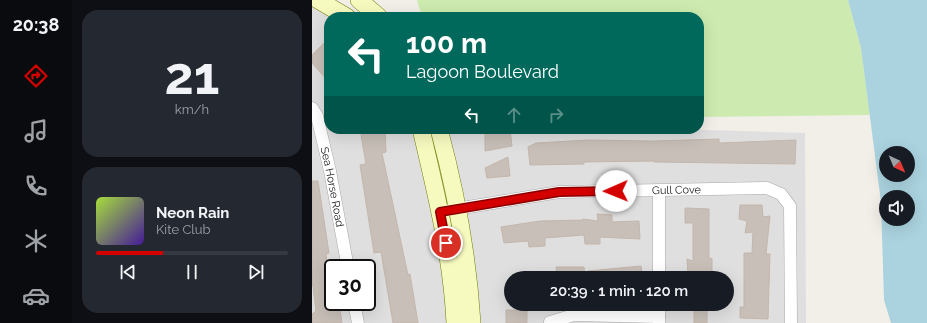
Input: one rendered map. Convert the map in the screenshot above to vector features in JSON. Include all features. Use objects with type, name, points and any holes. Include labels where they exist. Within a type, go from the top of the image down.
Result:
[{"type":"street","points":[[318,0],[338,12]]},
{"type":"street","points":[[359,0],[374,12]]},
{"type":"street","name":"Sea Horse Road","points":[[312,108],[317,116],[330,171],[346,259]]},
{"type":"street","points":[[422,134],[450,264],[454,295],[455,323]]},
{"type":"street","points":[[440,134],[458,209],[470,295],[472,323]]},
{"type":"street","name":"Gull Cove","points":[[440,212],[559,192],[767,188],[781,194],[790,206],[791,323]]},
{"type":"street","points":[[659,191],[659,271]]},
{"type":"street","points":[[356,311],[358,323]]},
{"type":"street","points":[[550,323],[574,315],[659,320]]},
{"type":"shaded area","points":[[312,0],[337,12],[324,12],[324,134],[422,134],[455,323],[312,323]]},
{"type":"shaded area","points":[[704,130],[805,133],[806,323],[472,323],[440,134],[704,134]]},
{"type":"green space","points":[[417,0],[848,0],[861,48],[870,115],[704,117],[704,12],[421,12]]},
{"type":"water","points":[[848,0],[927,0],[927,323],[891,323],[884,300],[882,226],[915,226],[915,190],[879,190],[861,48]]},
{"type":"building","points":[[324,43],[324,76],[312,63],[312,55]]},
{"type":"building","points":[[361,134],[385,134],[386,152],[382,153],[408,275],[410,274],[418,323],[393,323],[381,252],[374,253],[360,165],[366,164]]},
{"type":"building","points":[[485,134],[511,134],[512,146],[485,151]]},
{"type":"building","points":[[719,139],[719,143],[796,140],[795,164],[654,161],[584,162],[584,164],[530,165],[528,147],[536,143],[588,140],[654,141]]},
{"type":"building","points":[[508,157],[510,176],[487,178],[485,168]]},
{"type":"building","points":[[312,181],[318,181],[329,253],[326,254],[327,259],[324,259],[324,311],[340,311],[342,323],[312,323],[312,314],[316,311],[312,286]]},
{"type":"building","points":[[740,205],[762,205],[763,217],[770,216],[766,254],[770,254],[768,319],[740,318],[740,307],[744,307],[744,253],[752,253],[753,232],[745,233],[747,221],[739,219]]},
{"type":"building","points":[[685,208],[709,209],[709,259],[712,258],[712,271],[688,271],[687,259],[693,261],[693,223],[685,223]]},
{"type":"building","points":[[597,214],[612,215],[612,222],[639,221],[640,239],[600,237],[600,244],[585,244],[584,235],[545,238],[545,246],[529,247],[528,241],[504,243],[501,227],[540,221],[583,219],[598,221]]},
{"type":"building","points":[[641,266],[642,271],[588,271]]},
{"type":"building","points":[[556,267],[584,267],[584,271],[556,271]]},
{"type":"building","points":[[506,311],[527,311],[527,323],[506,323]]},
{"type":"building","points":[[694,311],[707,311],[707,323],[694,323]]},
{"type":"route","points":[[446,243],[440,212],[559,192],[616,191]]}]
